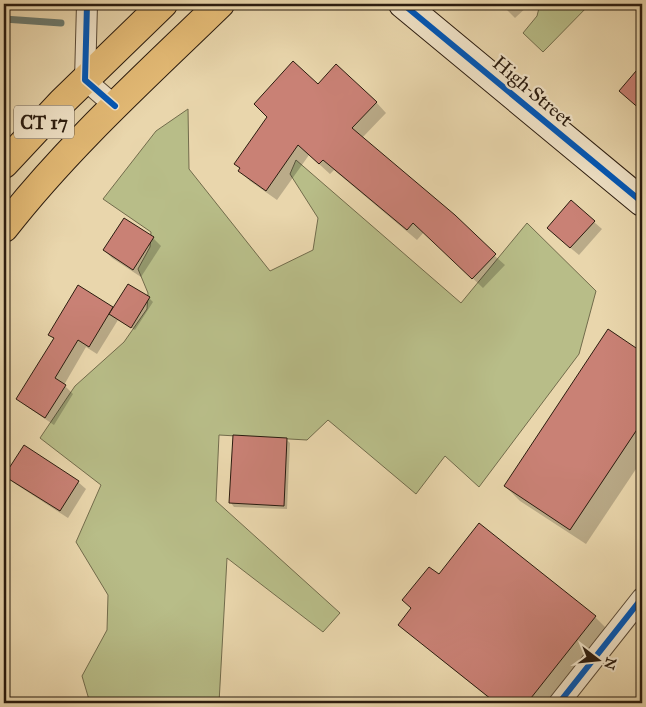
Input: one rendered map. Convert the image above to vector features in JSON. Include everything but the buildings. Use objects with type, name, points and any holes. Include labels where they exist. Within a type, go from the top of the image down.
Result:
[{"type":"highway","name":"CT 17","points":[[4,164],[85,80],[163,4]]},
{"type":"highway","name":"CT 17","points":[[4,228],[22,204],[80,141],[220,4]]},
{"type":"street","points":[[87,4],[85,80],[115,106]]},
{"type":"street","name":"High Street","points":[[403,4],[642,202]]},
{"type":"street","points":[[559,703],[642,598]]},
{"type":"green space","points":[[540,4],[590,4],[543,52],[523,33],[537,16]]},
{"type":"green space","points":[[188,109],[189,169],[270,271],[313,250],[318,218],[290,174],[296,160],[461,303],[527,223],[596,291],[579,354],[479,487],[445,456],[416,494],[328,420],[307,440],[219,435],[216,501],[340,613],[323,632],[227,558],[219,703],[90,703],[82,676],[107,630],[108,595],[76,542],[101,485],[40,438],[75,386],[124,342],[147,309],[148,293],[138,269],[150,247],[151,232],[103,199],[156,131]]},
{"type":"waterway","points":[[4,19],[61,23]]},
{"type":"cycle path","points":[[87,4],[85,80],[115,106]]},
{"type":"cycle path","points":[[403,4],[642,202]]},
{"type":"cycle path","points":[[559,703],[642,598]]}]
